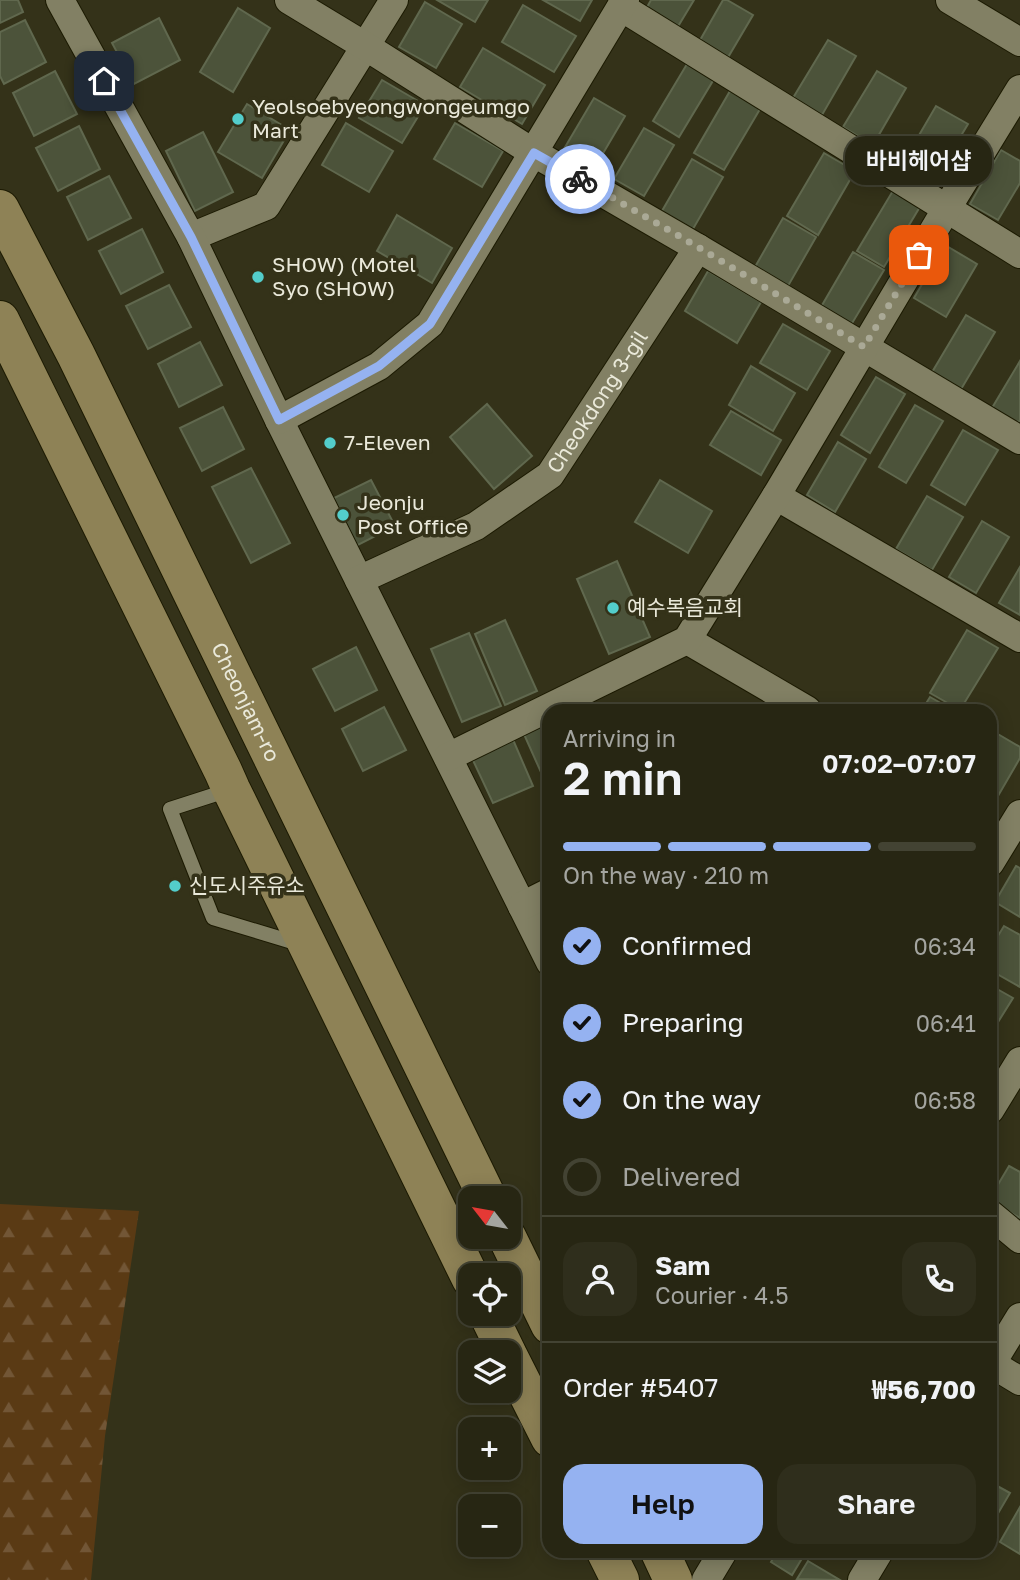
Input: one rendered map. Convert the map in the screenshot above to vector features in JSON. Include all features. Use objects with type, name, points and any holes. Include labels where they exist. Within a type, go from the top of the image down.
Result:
[{"type":"street","points":[[60,0],[191,237],[279,420],[542,946]]},
{"type":"street","points":[[289,0],[534,153],[698,247],[1020,440]]},
{"type":"street","points":[[191,237],[265,206],[394,0]]},
{"type":"street","points":[[950,0],[1020,42]]},
{"type":"street","points":[[279,420],[379,366],[430,324],[623,4],[784,108],[1020,254]]},
{"type":"street","points":[[556,704],[687,640],[1020,89]]},
{"type":"street","name":"Cheonjam-ro","points":[[0,209],[76,355],[482,1186]]},
{"type":"street","name":"Cheokdong 3-gil","points":[[359,580],[476,526],[550,475],[698,247]]},
{"type":"street","points":[[0,320],[463,1263]]},
{"type":"street","points":[[776,496],[1020,638]]},
{"type":"street","points":[[687,640],[797,704]]},
{"type":"street","points":[[448,757],[542,711]]},
{"type":"street","points":[[997,850],[1010,826]]},
{"type":"street","points":[[522,906],[542,896]]},
{"type":"street","points":[[997,1099],[1020,1061]]},
{"type":"street","points":[[997,1220],[1020,1239]]},
{"type":"street","points":[[513,1250],[542,1309]]},
{"type":"street","points":[[997,1355],[1020,1317]]},
{"type":"street","points":[[997,1368],[1020,1381]]},
{"type":"street","points":[[521,1381],[542,1422]]},
{"type":"street","points":[[609,1558],[620,1580]]},
{"type":"street","points":[[663,1558],[673,1580]]},
{"type":"street","points":[[706,1580],[719,1558]]},
{"type":"street","points":[[862,1580],[875,1558]]},
{"type":"lane","points":[[230,789],[170,809],[213,918],[306,947]]},
{"type":"green space","points":[[0,1204],[139,1211],[105,1436],[91,1580],[0,1580]]},
{"type":"building","points":[[0,0],[18,0],[23,12],[0,23]]},
{"type":"building","points":[[437,0],[488,0],[475,22]]},
{"type":"building","points":[[543,0],[592,0],[580,21]]},
{"type":"building","points":[[651,0],[694,0],[677,28],[646,9]]},
{"type":"building","points":[[723,0],[753,15],[727,59],[699,42]]},
{"type":"building","points":[[425,2],[462,24],[436,68],[399,47]]},
{"type":"building","points":[[523,5],[576,36],[554,72],[502,42]]},
{"type":"building","points":[[238,8],[270,28],[233,92],[200,72]]},
{"type":"building","points":[[159,18],[180,60],[134,84],[112,43]]},
{"type":"building","points":[[25,20],[46,62],[4,84],[0,76],[0,32]]},
{"type":"building","points":[[828,40],[856,56],[822,115],[793,98]]},
{"type":"building","points":[[483,48],[545,85],[522,124],[460,87]]},
{"type":"building","points":[[687,64],[714,79],[679,137],[653,121]]},
{"type":"building","points":[[55,71],[77,114],[34,136],[13,93]]},
{"type":"building","points":[[877,71],[906,88],[873,145],[843,127]]},
{"type":"building","points":[[382,80],[425,105],[402,143],[359,118]]},
{"type":"building","points":[[730,91],[760,109],[724,170],[694,153]]},
{"type":"building","points":[[594,98],[625,116],[595,167],[564,149]]},
{"type":"building","points":[[247,104],[290,130],[262,178],[218,152]]},
{"type":"building","points":[[936,106],[968,124],[935,179],[904,161]]},
{"type":"building","points":[[346,123],[393,151],[369,192],[322,165]]},
{"type":"building","points":[[455,123],[503,151],[482,187],[434,159]]},
{"type":"building","points":[[79,126],[100,169],[58,191],[36,148]]},
{"type":"building","points":[[644,128],[674,145],[644,196],[614,179]]},
{"type":"building","points":[[203,132],[233,192],[195,211],[166,151]]},
{"type":"building","points":[[1001,150],[1020,161],[1020,183],[998,220],[970,204]]},
{"type":"building","points":[[824,153],[855,171],[818,235],[787,216]]},
{"type":"building","points":[[692,159],[723,177],[693,229],[662,211]]},
{"type":"building","points":[[109,176],[131,218],[88,240],[67,197]]},
{"type":"building","points":[[894,189],[921,205],[884,267],[857,251]]},
{"type":"building","points":[[397,215],[452,248],[432,283],[377,251]]},
{"type":"building","points":[[783,218],[816,237],[788,286],[755,267]]},
{"type":"building","points":[[142,229],[163,272],[121,294],[99,251]]},
{"type":"building","points":[[945,245],[977,264],[946,317],[914,298]]},
{"type":"building","points":[[853,252],[884,270],[851,325],[821,307]]},
{"type":"building","points":[[708,271],[761,302],[737,343],[685,311]]},
{"type":"building","points":[[169,285],[191,327],[148,349],[126,306]]},
{"type":"building","points":[[966,315],[995,332],[960,391],[931,374]]},
{"type":"building","points":[[783,324],[830,351],[807,390],[760,363]]},
{"type":"building","points":[[200,342],[222,385],[179,407],[158,364]]},
{"type":"building","points":[[1020,361],[1020,420],[1018,423],[992,408]]},
{"type":"building","points":[[751,366],[795,393],[773,431],[729,405]]},
{"type":"building","points":[[876,377],[905,394],[870,453],[841,435]]},
{"type":"building","points":[[487,404],[532,456],[494,489],[450,437]]},
{"type":"building","points":[[915,405],[943,421],[906,483],[879,467]]},
{"type":"building","points":[[223,407],[244,449],[202,471],[180,428]]},
{"type":"building","points":[[731,411],[781,440],[761,475],[710,445]]},
{"type":"building","points":[[963,430],[998,450],[965,505],[931,485]]},
{"type":"building","points":[[838,442],[866,459],[835,512],[807,495]]},
{"type":"building","points":[[251,468],[290,543],[251,563],[212,487]]},
{"type":"building","points":[[371,480],[395,526],[350,549],[326,502]]},
{"type":"building","points":[[660,480],[712,511],[688,553],[635,522]]},
{"type":"building","points":[[927,496],[963,517],[932,570],[896,549]]},
{"type":"building","points":[[982,521],[1009,537],[976,593],[949,577]]},
{"type":"building","name":"예수복음교회","points":[[617,561],[650,637],[609,654],[577,579]]},
{"type":"building","points":[[1020,567],[1020,615],[999,603]]},
{"type":"building","points":[[505,620],[537,691],[505,705],[475,634]]},
{"type":"building","points":[[967,630],[998,648],[964,704],[949,704],[930,693]]},
{"type":"building","points":[[469,633],[501,706],[462,722],[431,649]]},
{"type":"building","points":[[356,647],[377,690],[335,711],[313,669]]},
{"type":"building","points":[[930,697],[942,704],[926,704]]},
{"type":"building","points":[[384,707],[406,750],[363,771],[342,729]]},
{"type":"building","points":[[542,724],[542,775],[523,732]]},
{"type":"building","points":[[997,734],[1020,747],[1020,758],[998,796]]},
{"type":"building","points":[[511,735],[533,786],[493,803],[471,756]]},
{"type":"building","points":[[1016,866],[1020,868],[1020,917],[997,903],[997,899]]},
{"type":"building","points":[[1004,926],[1020,935],[1020,987],[997,974],[997,938]]},
{"type":"building","points":[[997,989],[1013,998],[997,1024]]},
{"type":"building","points":[[1009,1166],[1020,1172],[1020,1218],[997,1205],[997,1186]]},
{"type":"building","points":[[997,1486],[1010,1493],[997,1515]]},
{"type":"building","points":[[1020,1507],[1020,1554],[1000,1542]]},
{"type":"building","points":[[773,1558],[802,1558],[792,1575],[771,1562]]},
{"type":"building","points":[[808,1561],[840,1580],[797,1579]]},
{"type":"way so far","points":[[580,179],[864,347],[919,255]]},
{"type":"place","name":"Yeolsoebyeongwongeumgo Mart","points":[[238,119]]},
{"type":"place","name":"바비헤어샵","points":[[919,255]]},
{"type":"place","name":"SHOW) (Motel Syo (SHOW)","points":[[258,277]]},
{"type":"place","name":"7-Eleven","points":[[330,443]]},
{"type":"place","name":"Jeonju Post Office","points":[[343,515]]},
{"type":"place","name":"예수복음교회","points":[[613,608]]},
{"type":"place","name":"신도시주유소","points":[[175,886]]},
{"type":"route","points":[[104,81],[191,237],[279,420],[379,366],[430,324],[534,153],[580,179]]}]
